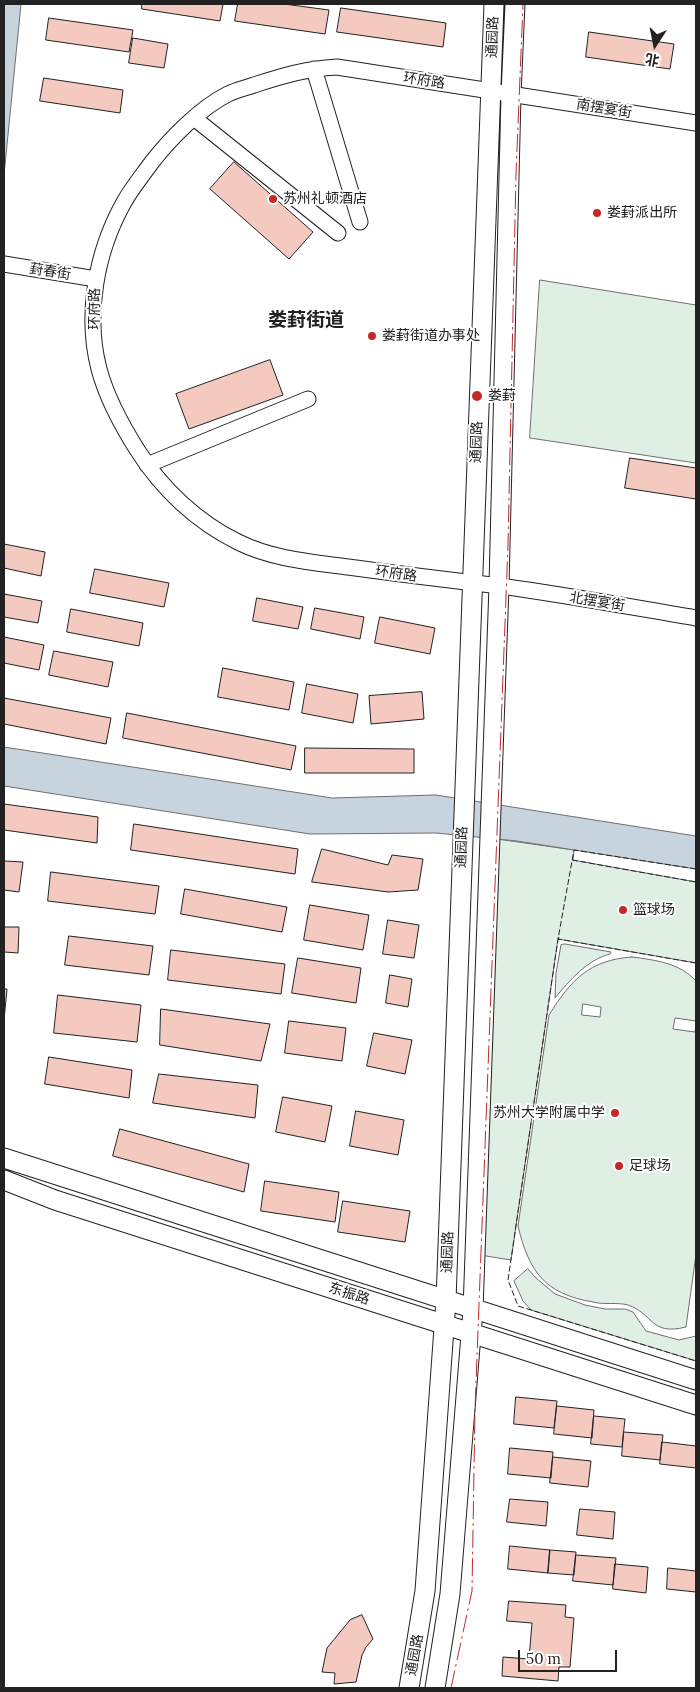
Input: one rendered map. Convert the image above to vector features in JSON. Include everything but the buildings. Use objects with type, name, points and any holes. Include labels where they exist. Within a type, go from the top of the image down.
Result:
[{"type":"main road","name":"通园路","points":[[409,1688],[425,1591],[446,1300],[494,4]]},
{"type":"main road","name":"通园路","points":[[435,1688],[450,1594],[473,1310],[492,798],[515,4]]},
{"type":"main road","name":"东振路","points":[[4,1158],[696,1380]]},
{"type":"main road","name":"东振路","points":[[4,1180],[54,1200],[696,1405]]},
{"type":"street","name":"环府路","points":[[498,586],[282,558],[238,542],[199,519],[147,465],[124,430],[99,369],[95,345],[94,313],[96,279],[108,236],[121,206],[131,189],[163,148],[194,118],[227,95],[291,73],[337,67],[511,95]]},
{"type":"street","points":[[314,69],[360,222]]},
{"type":"street","name":"南摆宴街","points":[[511,95],[696,123]]},
{"type":"street","points":[[194,118],[338,232]]},
{"type":"street","name":"葑春街","points":[[4,264],[96,279]]},
{"type":"street","points":[[147,465],[308,399]]},
{"type":"street","name":"北摆宴街","points":[[498,586],[696,618]]},
{"type":"green space","points":[[540,280],[696,305],[696,463],[530,438]]},
{"type":"green space","points":[[497,839],[574,850],[573,860],[696,882],[696,963],[558,939],[511,1260],[480,1255]]},
{"type":"green space","points":[[565,944],[611,952],[586,966],[555,998],[556,973],[561,945]]},
{"type":"green space","name":"苏州大学附属中学","points":[[632,957],[667,963],[682,970],[696,981],[696,1021],[675,1018],[673,1029],[695,1032],[696,1025],[696,1254],[686,1327],[665,1329],[628,1305],[597,1303],[576,1298],[551,1287],[534,1268],[522,1242],[518,1226],[549,1015],[565,992],[583,974],[604,962]],"holes":[[[583,1004],[601,1007],[600,1017],[582,1015]]]},
{"type":"green space","points":[[528,1269],[555,1294],[585,1305],[605,1309],[625,1309],[633,1312],[646,1331],[679,1340],[696,1336],[696,1361],[531,1310],[523,1301],[514,1281]]},
{"type":"shaded area","points":[[4,4],[21,4],[4,175]]},
{"type":"shaded area","points":[[4,747],[332,798],[436,795],[696,836],[696,869],[517,841],[436,833],[310,834],[4,786]]},
{"type":"fence","points":[[696,869],[574,850],[558,939],[508,1280],[518,1306],[696,1361]]},
{"type":"fence","points":[[572,860],[696,882]]},
{"type":"fence","points":[[559,937],[558,939],[696,963]]},
{"type":"power","points":[[451,1688],[472,1591],[475,1409],[508,545],[516,174],[523,4]]},
{"type":"place","name":"苏州礼顿酒店","points":[[273,199]]},
{"type":"place","name":"娄葑派出所","points":[[597,213]]},
{"type":"place","name":"娄葑街道办事处","points":[[372,336]]},
{"type":"place","name":"娄葑","points":[[477,396]]},
{"type":"place","name":"篮球场","points":[[623,910]]},
{"type":"place","name":"苏州大学附属中学","points":[[615,1113]]},
{"type":"place","name":"足球场","points":[[619,1166]]},
{"type":"district","name":"娄葑街道","points":[[306,321]]}]
